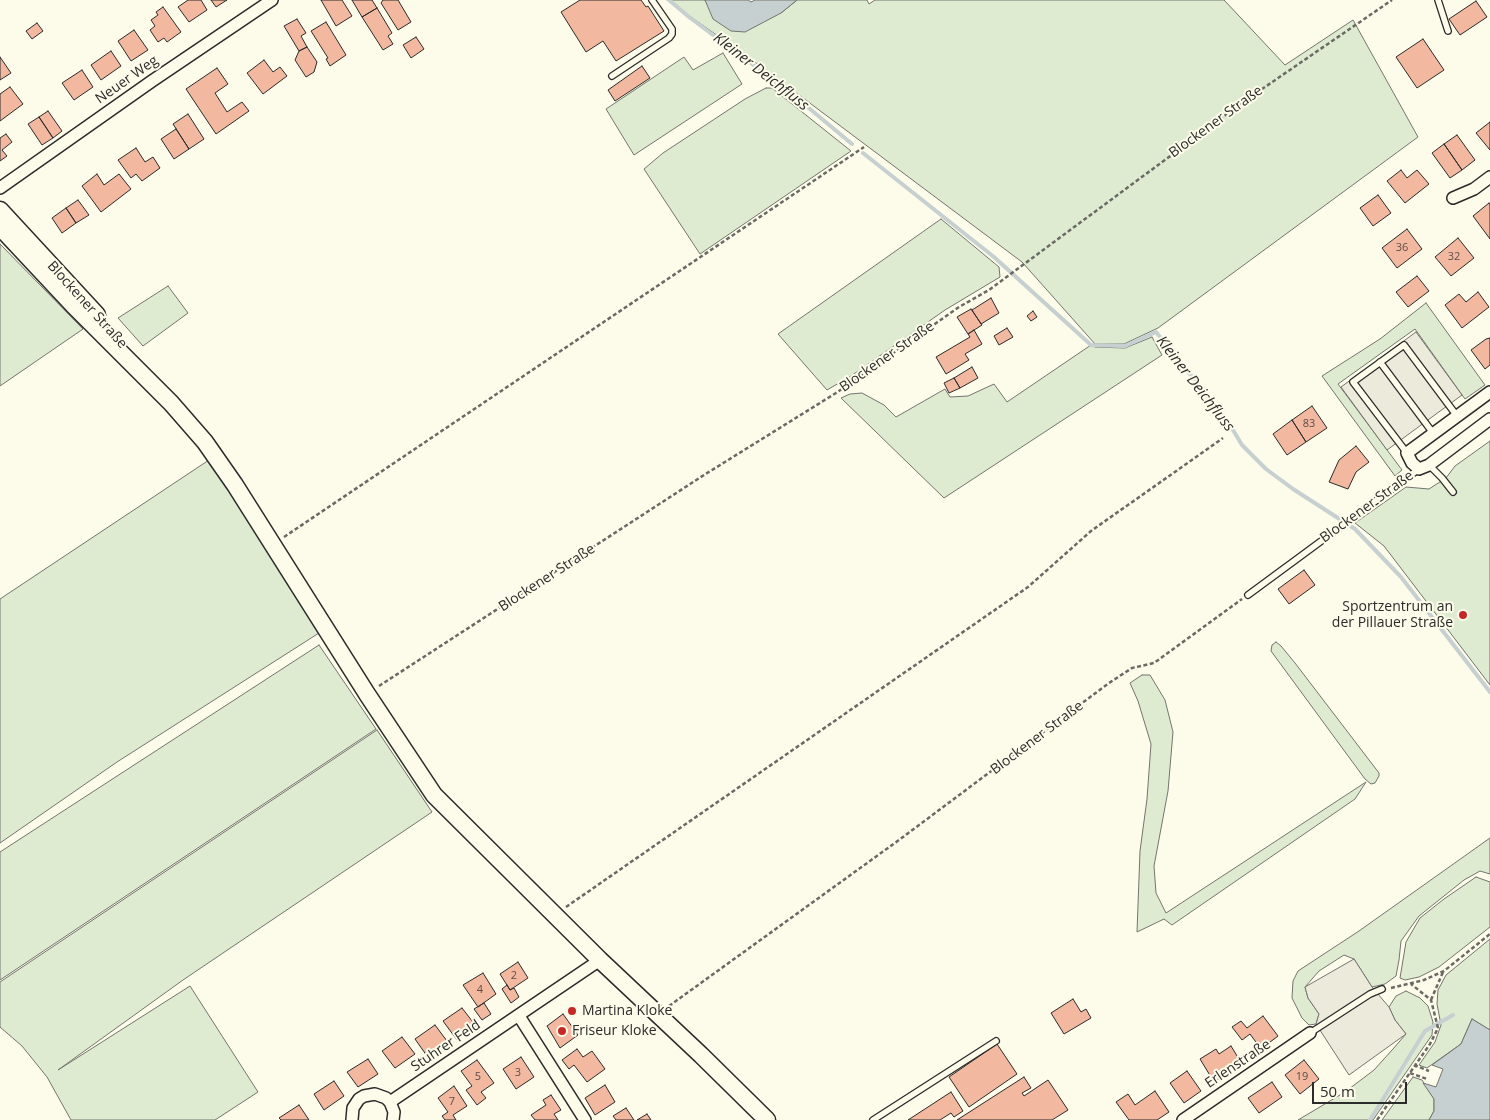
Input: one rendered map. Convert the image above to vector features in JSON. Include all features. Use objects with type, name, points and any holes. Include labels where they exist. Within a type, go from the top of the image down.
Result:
[{"type":"street","name":"Neuer Weg","points":[[0,188],[152,81],[272,0]]},
{"type":"street","points":[[1453,198],[1474,189],[1490,177]]},
{"type":"street","name":"Blockener Straße","points":[[0,210],[88,305],[152,378],[171,403]]},
{"type":"street","name":"Blockener Straße","points":[[0,227],[60,291],[171,403],[205,442],[434,795],[600,960],[767,1120]]},
{"type":"street","points":[[1490,392],[1407,453],[1412,463],[1424,467],[1490,419]]},
{"type":"street","name":"Stuhrer Feld","points":[[390,1102],[600,960]]},
{"type":"street","points":[[519,1016],[585,1120]]},
{"type":"street","name":"Erlenstraße","points":[[1183,1120],[1310,1033]]},
{"type":"street","points":[[352,1120],[351,1114],[355,1103],[364,1096],[375,1094],[386,1098],[390,1102],[394,1112],[394,1120]]},
{"type":"lane","points":[[612,76],[669,38],[672,34],[672,29],[652,0]]},
{"type":"lane","points":[[1438,0],[1448,31]]},
{"type":"lane","points":[[1407,453],[1352,382],[1404,345],[1457,416]]},
{"type":"lane","points":[[1380,362],[1433,433]]},
{"type":"lane","points":[[1424,467],[1442,478],[1453,492]]},
{"type":"lane","name":"Blockener Straße","points":[[1248,594],[1353,516],[1424,467]]},
{"type":"lane","points":[[1310,1033],[1370,994],[1382,989]]},
{"type":"lane","points":[[873,1120],[996,1041]]},
{"type":"path","name":"Blockener Straße","points":[[367,694],[836,393],[959,307],[1010,276],[1246,100],[1392,0]]},
{"type":"path","points":[[273,545],[575,344],[864,147]]},
{"type":"path","points":[[556,916],[1028,587],[1091,532],[1223,438]]},
{"type":"path","name":"Blockener Straße","points":[[658,1014],[1019,752],[1109,683],[1132,668],[1154,663],[1248,594]]},
{"type":"path","points":[[1382,989],[1411,984],[1444,971],[1490,934]]},
{"type":"path","points":[[1431,1000],[1444,971]]},
{"type":"path","points":[[1377,1120],[1430,1044],[1438,1028],[1431,1000],[1411,984]]},
{"type":"path","points":[[1414,1065],[1430,1071]]},
{"type":"path","points":[[1410,1073],[1427,1079]]},
{"type":"green space","points":[[667,0],[705,0],[706,2],[781,13],[797,0],[867,0],[869,4],[875,0],[1224,0],[1285,65],[1353,20],[1418,137],[1158,328],[1124,344],[1095,344],[1022,262],[763,68]]},
{"type":"green space","points":[[723,53],[742,84],[634,155],[606,109],[684,57],[693,70]]},
{"type":"green space","points":[[766,88],[772,88],[851,151],[700,254],[644,169],[663,153],[745,99]]},
{"type":"green space","points":[[941,219],[999,267],[1000,277],[945,310],[851,376],[827,390],[778,334]]},
{"type":"green space","points":[[0,244],[83,329],[0,386]]},
{"type":"green space","points":[[168,286],[188,313],[143,346],[118,318]]},
{"type":"green space","points":[[1426,303],[1485,385],[1465,399],[1415,329],[1338,384],[1402,470],[1395,476],[1322,376],[1380,339]]},
{"type":"green space","points":[[1152,337],[1162,355],[944,498],[841,398],[850,394],[862,393],[884,405],[896,417],[945,389],[950,397],[968,396],[994,384],[1007,402],[1091,345],[1095,347],[1125,348]]},
{"type":"green space","name":"Sportzentrum an der Pillauer Straße","points":[[1490,441],[1490,685],[1384,546],[1355,523],[1406,487],[1429,489],[1446,478],[1455,466]]},
{"type":"green space","points":[[209,460],[319,633],[117,762],[0,843],[0,599]]},
{"type":"green space","points":[[1276,642],[1295,663],[1379,773],[1375,783],[1371,784],[1365,779],[1271,651],[1272,645]]},
{"type":"green space","points":[[319,645],[376,729],[0,980],[0,852]]},
{"type":"green space","points":[[1142,675],[1150,675],[1165,700],[1173,732],[1168,791],[1154,866],[1156,893],[1166,913],[1366,782],[1355,799],[1172,925],[1164,919],[1137,932],[1140,851],[1147,799],[1151,744],[1138,701],[1130,683]]},
{"type":"green space","points":[[377,730],[432,812],[183,980],[58,1070],[190,986],[258,1092],[215,1120],[71,1120],[47,1077],[22,1046],[0,1027],[0,982]]},
{"type":"green space","points":[[1490,838],[1490,874],[1480,871],[1464,880],[1419,916],[1401,941],[1396,976],[1385,984],[1372,987],[1354,959],[1344,955],[1319,971],[1305,987],[1308,998],[1319,1014],[1316,1024],[1309,1025],[1302,1018],[1292,998],[1293,981],[1298,971],[1359,931]]},
{"type":"green space","points":[[1476,877],[1490,882],[1490,927],[1439,967],[1419,977],[1405,980],[1400,978],[1406,942],[1420,918]]},
{"type":"green space","points":[[1490,939],[1490,1030],[1472,1019],[1461,1044],[1427,1068],[1419,1065],[1435,1042],[1441,1025],[1437,1004],[1438,990],[1446,975]]},
{"type":"green space","points":[[1406,991],[1420,998],[1428,1006],[1433,1022],[1432,1035],[1373,1120],[1298,1120],[1345,1092],[1374,1070],[1406,1034],[1395,1020],[1389,1007],[1396,996]]},
{"type":"green space","points":[[1413,1077],[1422,1080],[1434,1099],[1434,1111],[1429,1120],[1382,1120]]},
{"type":"shaded area","points":[[705,0],[748,0],[751,2],[755,0],[797,0],[781,13],[745,32],[731,31],[713,19]]},
{"type":"shaded area","points":[[1416,332],[1462,395],[1387,450],[1341,387]]},
{"type":"shaded area","points":[[1354,959],[1406,1034],[1349,1075],[1316,1024],[1319,1014],[1308,998],[1305,987]]},
{"type":"shaded area","points":[[1472,1019],[1490,1030],[1490,1120],[1429,1120],[1434,1111],[1434,1099],[1423,1083],[1436,1087],[1443,1069],[1432,1065],[1461,1044]]},
{"type":"building","points":[[188,0],[201,0],[207,10],[189,22],[178,7]]},
{"type":"building","points":[[211,0],[227,0],[216,7]]},
{"type":"building","points":[[321,0],[342,0],[352,16],[336,26]]},
{"type":"building","points":[[352,0],[372,0],[377,8],[362,17]]},
{"type":"building","points":[[383,0],[398,0],[411,22],[398,30],[381,3]]},
{"type":"building","points":[[580,0],[641,0],[646,7],[648,6],[664,31],[616,61],[603,41],[586,52],[561,12]]},
{"type":"building","points":[[1476,1],[1487,17],[1460,35],[1449,19]]},
{"type":"building","points":[[163,7],[181,32],[167,42],[164,38],[158,42],[150,30],[155,26],[151,20],[158,15],[156,12]]},
{"type":"building","points":[[377,8],[392,33],[388,36],[393,44],[383,50],[362,17]]},
{"type":"building","points":[[297,19],[306,33],[301,36],[307,47],[299,51],[284,26]]},
{"type":"building","points":[[326,22],[346,55],[330,66],[326,59],[328,58],[311,31]]},
{"type":"building","points":[[37,23],[43,31],[32,39],[26,31]]},
{"type":"building","points":[[134,30],[148,50],[131,61],[118,41]]},
{"type":"building","points":[[416,37],[424,49],[411,58],[403,45]]},
{"type":"building","points":[[1423,39],[1444,70],[1417,88],[1396,57]]},
{"type":"building","points":[[307,47],[317,62],[314,72],[306,77],[295,60],[299,51]]},
{"type":"building","points":[[111,51],[121,66],[101,80],[91,65]]},
{"type":"building","points":[[0,57],[11,73],[0,80]]},
{"type":"building","points":[[264,60],[273,72],[280,67],[287,76],[263,94],[247,73]]},
{"type":"building","points":[[642,66],[650,78],[615,101],[608,90]]},
{"type":"building","points":[[217,68],[228,84],[215,93],[227,112],[242,102],[249,111],[216,134],[186,89]]},
{"type":"building","points":[[82,70],[93,87],[74,100],[62,83]]},
{"type":"building","points":[[10,87],[23,104],[0,121],[0,94]]},
{"type":"building","points":[[48,111],[62,131],[53,138],[39,117]]},
{"type":"building","points":[[188,114],[204,139],[189,149],[173,124]]},
{"type":"building","points":[[39,117],[53,138],[42,145],[28,124]]},
{"type":"building","points":[[1490,122],[1490,150],[1476,133]]},
{"type":"building","points":[[176,129],[189,149],[174,159],[161,139]]},
{"type":"building","points":[[6,134],[12,142],[2,150],[7,156],[0,161],[0,138]]},
{"type":"building","points":[[1457,135],[1475,160],[1462,170],[1444,144]]},
{"type":"building","points":[[1444,144],[1462,170],[1450,178],[1432,153]]},
{"type":"building","points":[[136,148],[145,162],[153,157],[160,168],[142,181],[136,174],[131,178],[118,160]]},
{"type":"building","points":[[1401,170],[1407,178],[1417,170],[1429,184],[1405,203],[1387,181]]},
{"type":"building","points":[[97,174],[104,185],[119,174],[131,189],[101,212],[82,186]]},
{"type":"building","points":[[1378,195],[1391,213],[1373,226],[1360,208]]},
{"type":"building","points":[[78,200],[89,215],[76,223],[66,208]]},
{"type":"building","points":[[1489,203],[1490,205],[1490,239],[1473,216]]},
{"type":"building","points":[[66,208],[76,223],[62,233],[52,218]]},
{"type":"building","points":[[1407,229],[1422,249],[1397,268],[1382,248]]},
{"type":"building","points":[[1458,238],[1474,258],[1451,276],[1435,257]]},
{"type":"building","points":[[1417,276],[1429,291],[1408,307],[1396,292]]},
{"type":"building","points":[[1478,292],[1489,307],[1462,328],[1445,305],[1459,294],[1466,302]]},
{"type":"building","points":[[991,298],[999,313],[981,324],[972,310]]},
{"type":"building","points":[[971,309],[982,325],[968,334],[957,317]]},
{"type":"building","points":[[1033,311],[1037,317],[1031,321],[1027,316]]},
{"type":"building","points":[[1007,328],[1013,337],[999,345],[994,336]]},
{"type":"building","points":[[974,330],[982,344],[965,354],[969,360],[946,374],[936,357],[970,337],[968,334]]},
{"type":"building","points":[[1490,338],[1490,365],[1485,369],[1471,350]]},
{"type":"building","points":[[972,367],[978,378],[960,388],[954,378]]},
{"type":"building","points":[[954,378],[960,388],[949,393],[944,383]]},
{"type":"building","points":[[1312,406],[1327,428],[1306,442],[1292,420]]},
{"type":"building","points":[[1292,420],[1306,442],[1287,455],[1273,434]]},
{"type":"building","points":[[1356,446],[1369,462],[1356,472],[1348,489],[1329,482],[1339,460]]},
{"type":"building","points":[[1304,570],[1315,585],[1289,604],[1278,589]]},
{"type":"building","points":[[518,962],[528,978],[510,990],[500,974]]},
{"type":"building","points":[[483,973],[496,994],[478,1007],[463,985]]},
{"type":"building","points":[[507,985],[510,990],[514,988],[519,997],[511,1003],[502,989]]},
{"type":"building","points":[[1073,999],[1081,1012],[1086,1009],[1091,1018],[1064,1034],[1051,1013]]},
{"type":"building","points":[[484,1003],[491,1014],[482,1020],[474,1009]]},
{"type":"building","points":[[462,1008],[476,1026],[457,1040],[443,1021]]},
{"type":"building","name":"Friseur Kloke","points":[[563,1014],[578,1035],[560,1048],[547,1026]]},
{"type":"building","points":[[1263,1016],[1278,1036],[1261,1049],[1250,1034],[1242,1040],[1232,1027],[1241,1021],[1247,1028]]},
{"type":"building","points":[[435,1025],[447,1041],[427,1056],[415,1039]]},
{"type":"building","points":[[402,1037],[415,1054],[395,1068],[382,1051]]},
{"type":"building","points":[[997,1044],[1017,1074],[969,1107],[949,1077]]},
{"type":"building","points":[[1231,1046],[1242,1064],[1214,1082],[1200,1059],[1216,1049],[1219,1054]]},
{"type":"building","points":[[577,1049],[583,1057],[592,1051],[605,1069],[587,1082],[574,1065],[569,1069],[562,1060]]},
{"type":"building","points":[[521,1057],[534,1077],[516,1089],[503,1069]]},
{"type":"building","points":[[368,1059],[378,1074],[358,1087],[347,1072]]},
{"type":"building","points":[[477,1060],[494,1083],[481,1092],[486,1098],[477,1105],[466,1090],[472,1086],[461,1071]]},
{"type":"building","points":[[1304,1060],[1319,1079],[1300,1094],[1285,1075]]},
{"type":"building","points":[[1187,1071],[1201,1091],[1184,1103],[1170,1083]]},
{"type":"building","points":[[1024,1077],[1031,1088],[1022,1093],[1024,1096],[1048,1080],[1068,1110],[1052,1120],[957,1120]]},
{"type":"building","points":[[334,1081],[344,1096],[324,1110],[314,1094]]},
{"type":"building","points":[[1272,1082],[1282,1097],[1259,1113],[1248,1098]]},
{"type":"building","points":[[605,1085],[615,1102],[595,1115],[585,1098]]},
{"type":"building","points":[[454,1086],[467,1106],[453,1115],[456,1120],[445,1120],[442,1116],[448,1112],[438,1098]]},
{"type":"building","points":[[1155,1091],[1169,1112],[1157,1120],[1129,1120],[1116,1102],[1128,1094],[1135,1105]]},
{"type":"building","points":[[951,1092],[963,1111],[954,1117],[951,1113],[940,1120],[908,1120]]},
{"type":"building","points":[[551,1095],[561,1110],[554,1114],[558,1120],[535,1120],[531,1115],[546,1105],[543,1100]]},
{"type":"building","points":[[299,1105],[309,1120],[281,1120],[279,1118]]},
{"type":"building","points":[[626,1108],[634,1120],[616,1120],[613,1116]]},
{"type":"building","points":[[647,1114],[651,1120],[637,1120]]},
{"type":"waterway","name":"Kleiner Deichfluss","points":[[669,0],[792,94],[852,144]]},
{"type":"waterway","name":"Kleiner Deichfluss","points":[[863,153],[994,257],[1091,345],[1125,346],[1156,332],[1227,420],[1242,445],[1266,469],[1355,529],[1401,577],[1490,692]]},
{"type":"waterway","points":[[1370,1120],[1425,1031],[1453,1015]]},
{"type":"place","name":"Sportzentrum an der Pillauer Straße","points":[[1463,615]]},
{"type":"place","name":"Martina Kloke","points":[[572,1011]]},
{"type":"place","name":"Friseur Kloke","points":[[562,1031]]}]
